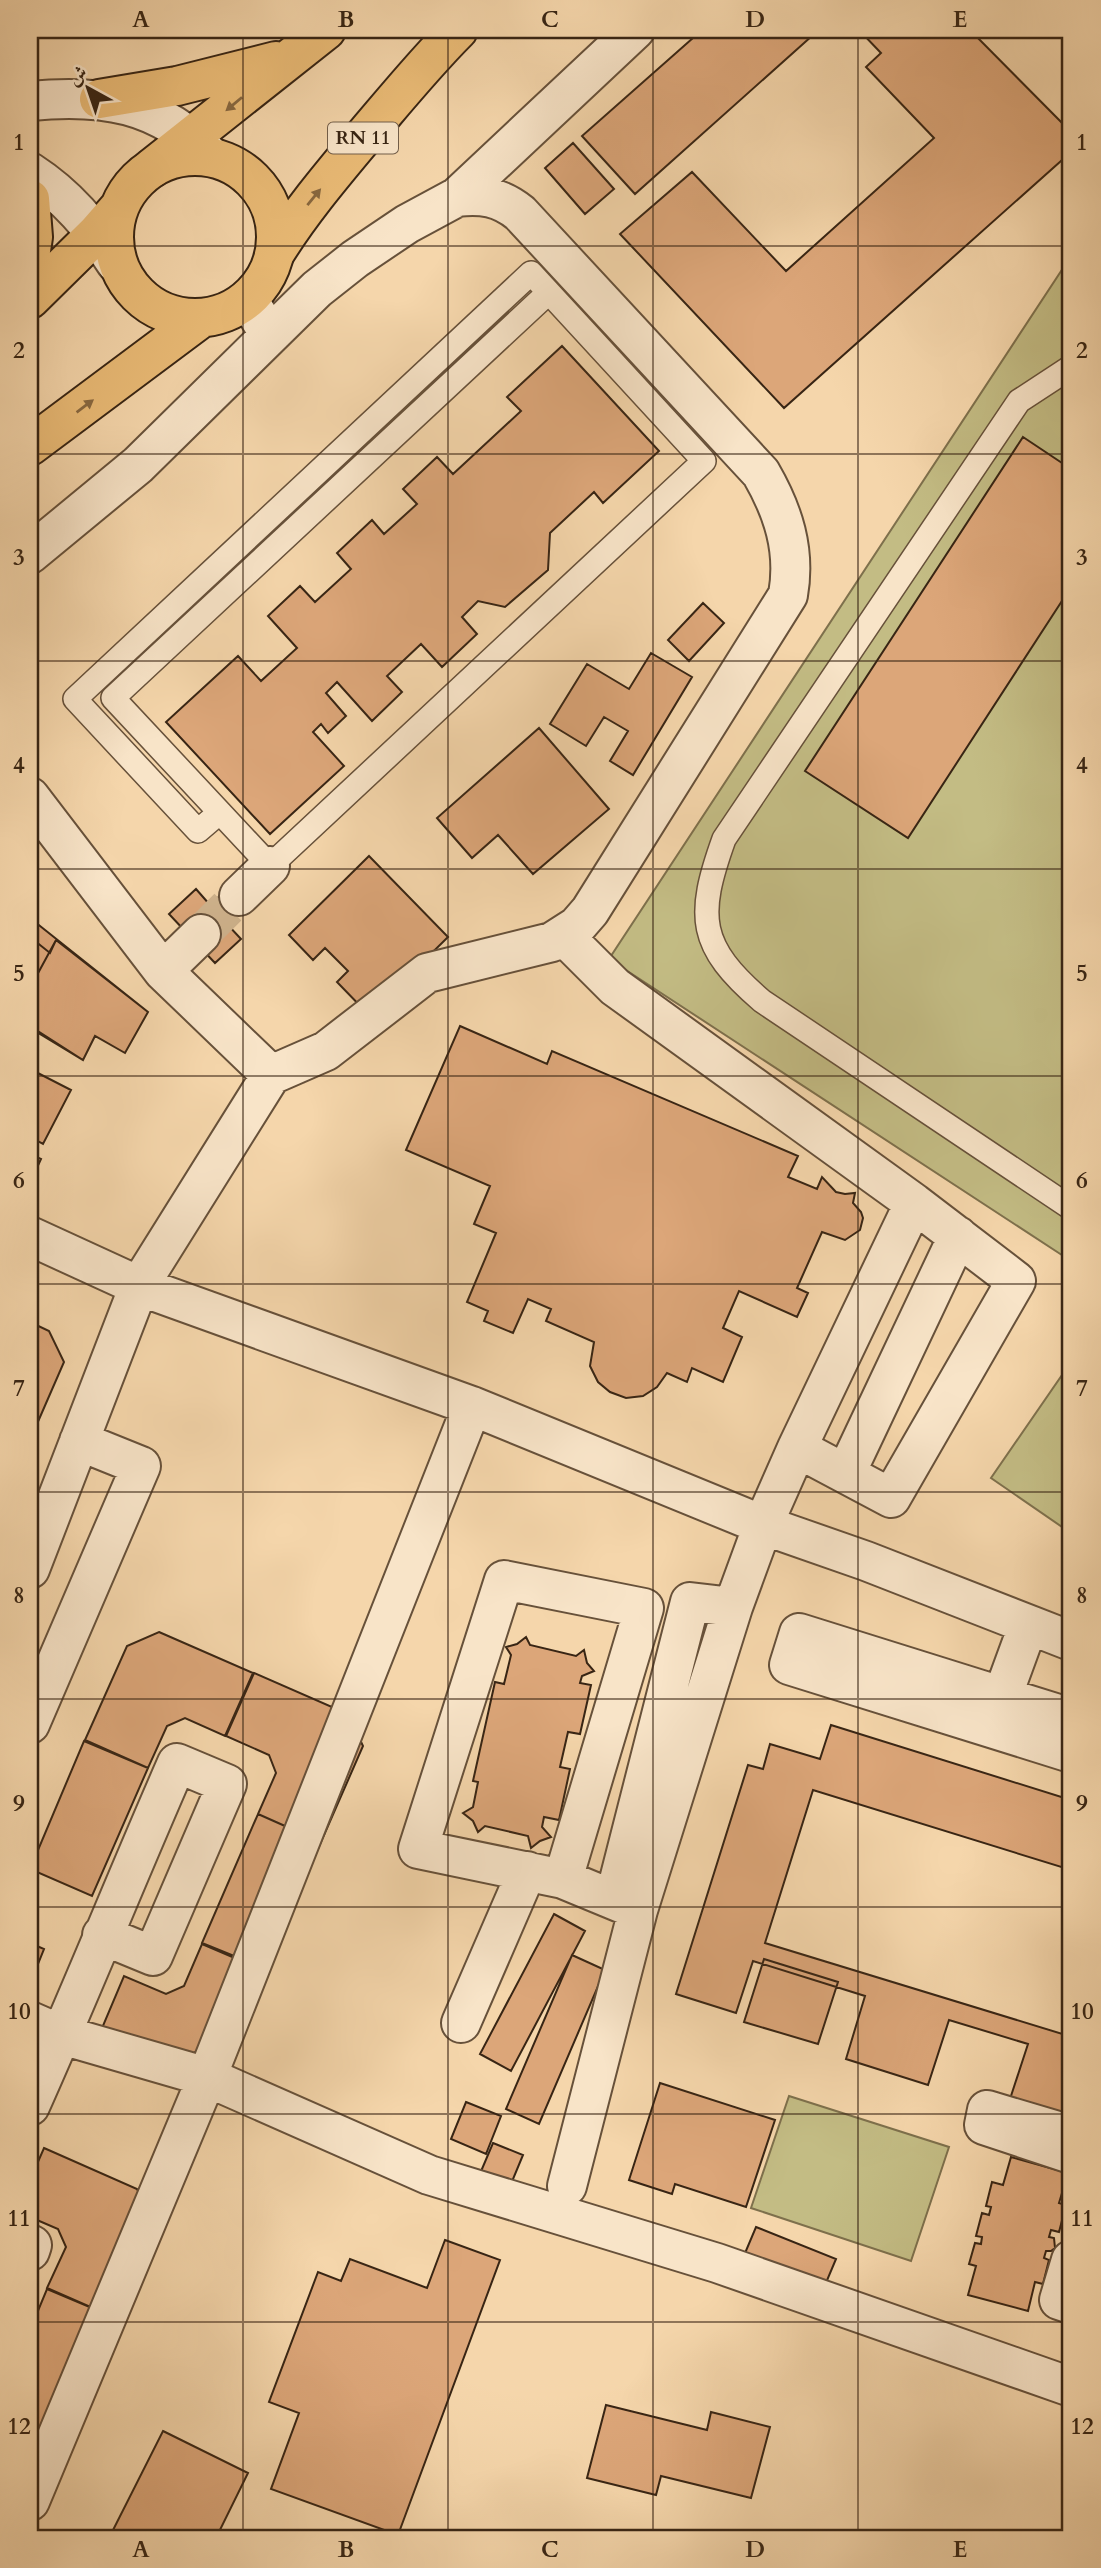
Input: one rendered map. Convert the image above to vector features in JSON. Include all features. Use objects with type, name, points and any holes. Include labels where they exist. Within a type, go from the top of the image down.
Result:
[{"type":"main road","points":[[30,299],[110,235],[131,186],[152,168],[170,159],[190,156],[291,56],[326,30]]},
{"type":"main road","name":"RN 11","points":[[275,253],[319,189],[457,30]]},
{"type":"main road","points":[[99,99],[177,86],[291,56]]},
{"type":"main road","points":[[110,235],[129,286],[148,305],[173,316],[200,319],[226,313],[248,299],[265,278],[275,253],[276,231],[272,210],[262,191],[248,176],[201,147]]},
{"type":"main road","points":[[30,200],[33,237],[30,257]]},
{"type":"main road","points":[[30,446],[200,319]]},
{"type":"street","points":[[30,554],[138,465],[317,289],[407,224],[457,197],[635,30]]},
{"type":"street","points":[[30,101],[61,98],[99,99],[137,107],[166,121],[201,147]]},
{"type":"street","points":[[30,172],[50,185],[110,235]]},
{"type":"street","points":[[30,1569],[139,1286],[271,1074],[326,1051],[427,972],[540,946],[564,936],[590,912],[788,595],[792,573],[791,551],[780,510],[761,473],[520,213],[495,198],[476,195],[457,197]]},
{"type":"street","points":[[248,299],[269,334]]},
{"type":"street","points":[[30,797],[163,971],[271,1074]]},
{"type":"street","points":[[239,895],[270,866]]},
{"type":"street","points":[[163,971],[201,934]]},
{"type":"street","points":[[564,936],[615,987],[914,1203],[1016,1282],[891,1499],[797,1448]]},
{"type":"street","points":[[567,2186],[626,1905],[764,1525],[797,1448],[914,1203]]},
{"type":"street","points":[[30,1236],[139,1286],[472,1406],[764,1525],[866,1560],[1071,1641]]},
{"type":"street","points":[[846,1473],[958,1237]]},
{"type":"street","points":[[30,2501],[207,2077],[472,1406]]},
{"type":"street","points":[[30,1724],[141,1466],[79,1441]]},
{"type":"street","points":[[461,2023],[545,1875],[644,1608],[504,1580],[418,1849],[545,1875],[626,1905]]},
{"type":"street","points":[[997,1712],[1028,1626]]},
{"type":"street","points":[[997,1712],[1071,1718]]},
{"type":"street","points":[[997,1712],[1071,1753]]},
{"type":"street","points":[[30,2106],[46,2028],[102,1935],[177,1763],[227,1784],[153,1956],[102,1935]]},
{"type":"street","points":[[46,2028],[207,2077],[429,2175],[717,2263],[1071,2387]]},
{"type":"street","points":[[1071,2135],[987,2110],[984,2126],[1071,2154]]},
{"type":"street","points":[[30,2244],[30,2251]]},
{"type":"street","points":[[1071,2260],[1059,2300],[1071,2304]]},
{"type":"lane","points":[[219,813],[198,831],[75,699],[531,273],[704,461],[270,866],[219,813],[113,698],[548,293]]},
{"type":"lane","points":[[1071,367],[1019,401],[724,839],[706,902],[708,931],[717,954],[736,979],[762,1001],[1071,1208]]},
{"type":"shaded area","points":[[1071,256],[1071,1261],[609,959]]},
{"type":"shaded area","points":[[1071,1362],[1071,1519],[1065,1529],[991,1478]]},
{"type":"shaded area","points":[[789,2096],[949,2147],[911,2261],[751,2208]]},
{"type":"building","points":[[702,30],[807,30],[813,35],[635,194],[582,136]]},
{"type":"building","points":[[859,30],[970,30],[1071,132],[1071,152],[784,408],[620,234],[692,172],[786,271],[934,138],[866,67],[881,53]]},
{"type":"building","points":[[573,143],[614,189],[585,214],[545,168]]},
{"type":"building","points":[[562,346],[659,451],[603,503],[594,492],[550,533],[548,570],[505,607],[478,601],[462,617],[477,634],[442,667],[421,644],[387,676],[402,692],[372,721],[337,682],[326,693],[346,716],[328,733],[321,724],[313,732],[344,766],[270,834],[166,722],[238,656],[261,681],[297,648],[268,616],[300,586],[315,602],[351,569],[337,553],[372,520],[384,534],[417,504],[403,489],[437,457],[453,474],[521,411],[507,397]]},
{"type":"building","points":[[1023,437],[1071,469],[1071,587],[908,838],[805,771]]},
{"type":"building","points":[[703,603],[724,623],[689,661],[668,640]]},
{"type":"building","points":[[651,653],[692,677],[633,775],[610,761],[628,731],[604,717],[586,746],[550,724],[587,664],[629,689]]},
{"type":"building","points":[[539,728],[609,809],[533,874],[498,835],[472,858],[437,818]]},
{"type":"building","points":[[369,856],[448,937],[369,1015],[337,982],[348,971],[325,948],[313,960],[289,935]]},
{"type":"building","points":[[196,889],[210,905],[222,894],[236,913],[226,923],[241,939],[215,963],[169,914]]},
{"type":"building","points":[[30,918],[148,1012],[125,1053],[95,1036],[83,1060],[30,1028]]},
{"type":"building","points":[[30,937],[50,953],[56,940],[148,1012],[125,1053],[95,1036],[83,1060],[30,1028]]},
{"type":"building","points":[[56,940],[148,1012],[125,1053],[95,1036],[83,1060],[30,1026],[30,988]]},
{"type":"building","points":[[56,940],[148,1012],[125,1053],[95,1036],[83,1060],[30,1028],[30,970],[37,975]]},
{"type":"building","points":[[460,1026],[547,1064],[552,1051],[798,1156],[788,1177],[817,1189],[822,1177],[836,1192],[855,1193],[853,1203],[863,1218],[860,1230],[845,1240],[822,1232],[797,1288],[808,1293],[797,1317],[739,1291],[723,1328],[742,1337],[723,1382],[692,1368],[687,1382],[667,1373],[657,1387],[643,1396],[626,1398],[610,1392],[598,1382],[590,1366],[594,1342],[546,1321],[551,1309],[528,1299],[513,1333],[484,1321],[488,1311],[467,1302],[496,1233],[474,1224],[490,1186],[406,1150]]},
{"type":"building","points":[[30,1069],[71,1090],[43,1144],[30,1137]]},
{"type":"building","points":[[30,1154],[41,1159],[30,1183]]},
{"type":"building","points":[[30,1322],[49,1331],[64,1362],[30,1440]]},
{"type":"building","points":[[159,1632],[253,1673],[225,1736],[185,1718],[167,1726],[148,1768],[85,1740],[127,1646]]},
{"type":"building","points":[[526,1637],[530,1645],[576,1656],[584,1650],[587,1663],[594,1671],[582,1676],[580,1683],[591,1685],[580,1734],[568,1732],[560,1767],[570,1769],[559,1820],[544,1817],[542,1827],[551,1837],[531,1848],[528,1836],[485,1826],[478,1832],[473,1821],[463,1813],[473,1807],[478,1782],[473,1781],[495,1682],[504,1684],[511,1655],[506,1647],[517,1644]]},
{"type":"building","points":[[254,1673],[348,1714],[363,1746],[321,1842],[258,1814],[276,1773],[269,1755],[226,1736]]},
{"type":"building","points":[[831,1725],[1071,1800],[1071,1870],[813,1790],[765,1943],[1069,2036],[1071,2029],[1071,2118],[1010,2099],[1028,2044],[949,2020],[928,2085],[846,2059],[865,1996],[753,1961],[736,2013],[676,1994],[748,1765],[763,1769],[770,1744],[820,1759]]},
{"type":"building","points":[[84,1741],[148,1768],[92,1896],[30,1869]]},
{"type":"building","points":[[258,1814],[321,1842],[266,1969],[202,1943]]},
{"type":"building","points":[[554,1914],[585,1931],[511,2071],[480,2054]]},
{"type":"building","points":[[30,1943],[44,1949],[30,1984]]},
{"type":"building","points":[[202,1944],[265,1971],[192,2080],[97,2040],[124,1976],[166,1994],[184,1986]]},
{"type":"building","points":[[572,1955],[605,1970],[539,2124],[506,2109]]},
{"type":"building","points":[[764,1959],[838,1982],[818,2044],[744,2022]]},
{"type":"building","points":[[660,2083],[775,2120],[746,2207],[675,2184],[672,2194],[629,2180]]},
{"type":"building","points":[[466,2102],[501,2116],[486,2154],[451,2139]]},
{"type":"building","points":[[493,2143],[523,2155],[506,2196],[476,2183]]},
{"type":"building","points":[[44,2148],[137,2189],[153,2221],[111,2316],[47,2288],[66,2247],[58,2229],[30,2217],[30,2180]]},
{"type":"building","points":[[1011,2157],[1068,2173],[1059,2203],[1066,2205],[1059,2232],[1051,2230],[1049,2237],[1054,2238],[1055,2248],[1046,2251],[1044,2258],[1049,2260],[1043,2284],[1035,2282],[1028,2311],[968,2295],[976,2266],[969,2264],[975,2243],[981,2244],[982,2237],[976,2236],[982,2213],[989,2215],[991,2207],[986,2206],[992,2182],[1003,2185]]},
{"type":"building","points":[[756,2227],[836,2259],[820,2297],[740,2265]]},
{"type":"building","points":[[445,2240],[500,2260],[398,2535],[271,2489],[299,2413],[269,2402],[318,2272],[341,2281],[350,2259],[427,2288]]},
{"type":"building","points":[[47,2289],[111,2316],[55,2444],[30,2433],[30,2330]]},
{"type":"building","points":[[606,2405],[707,2430],[711,2412],[770,2427],[751,2498],[661,2476],[656,2495],[587,2478]]},
{"type":"building","points":[[163,2431],[248,2473],[216,2538],[109,2538]]},
{"type":"tunnel","points":[[201,934],[239,896]]}]
